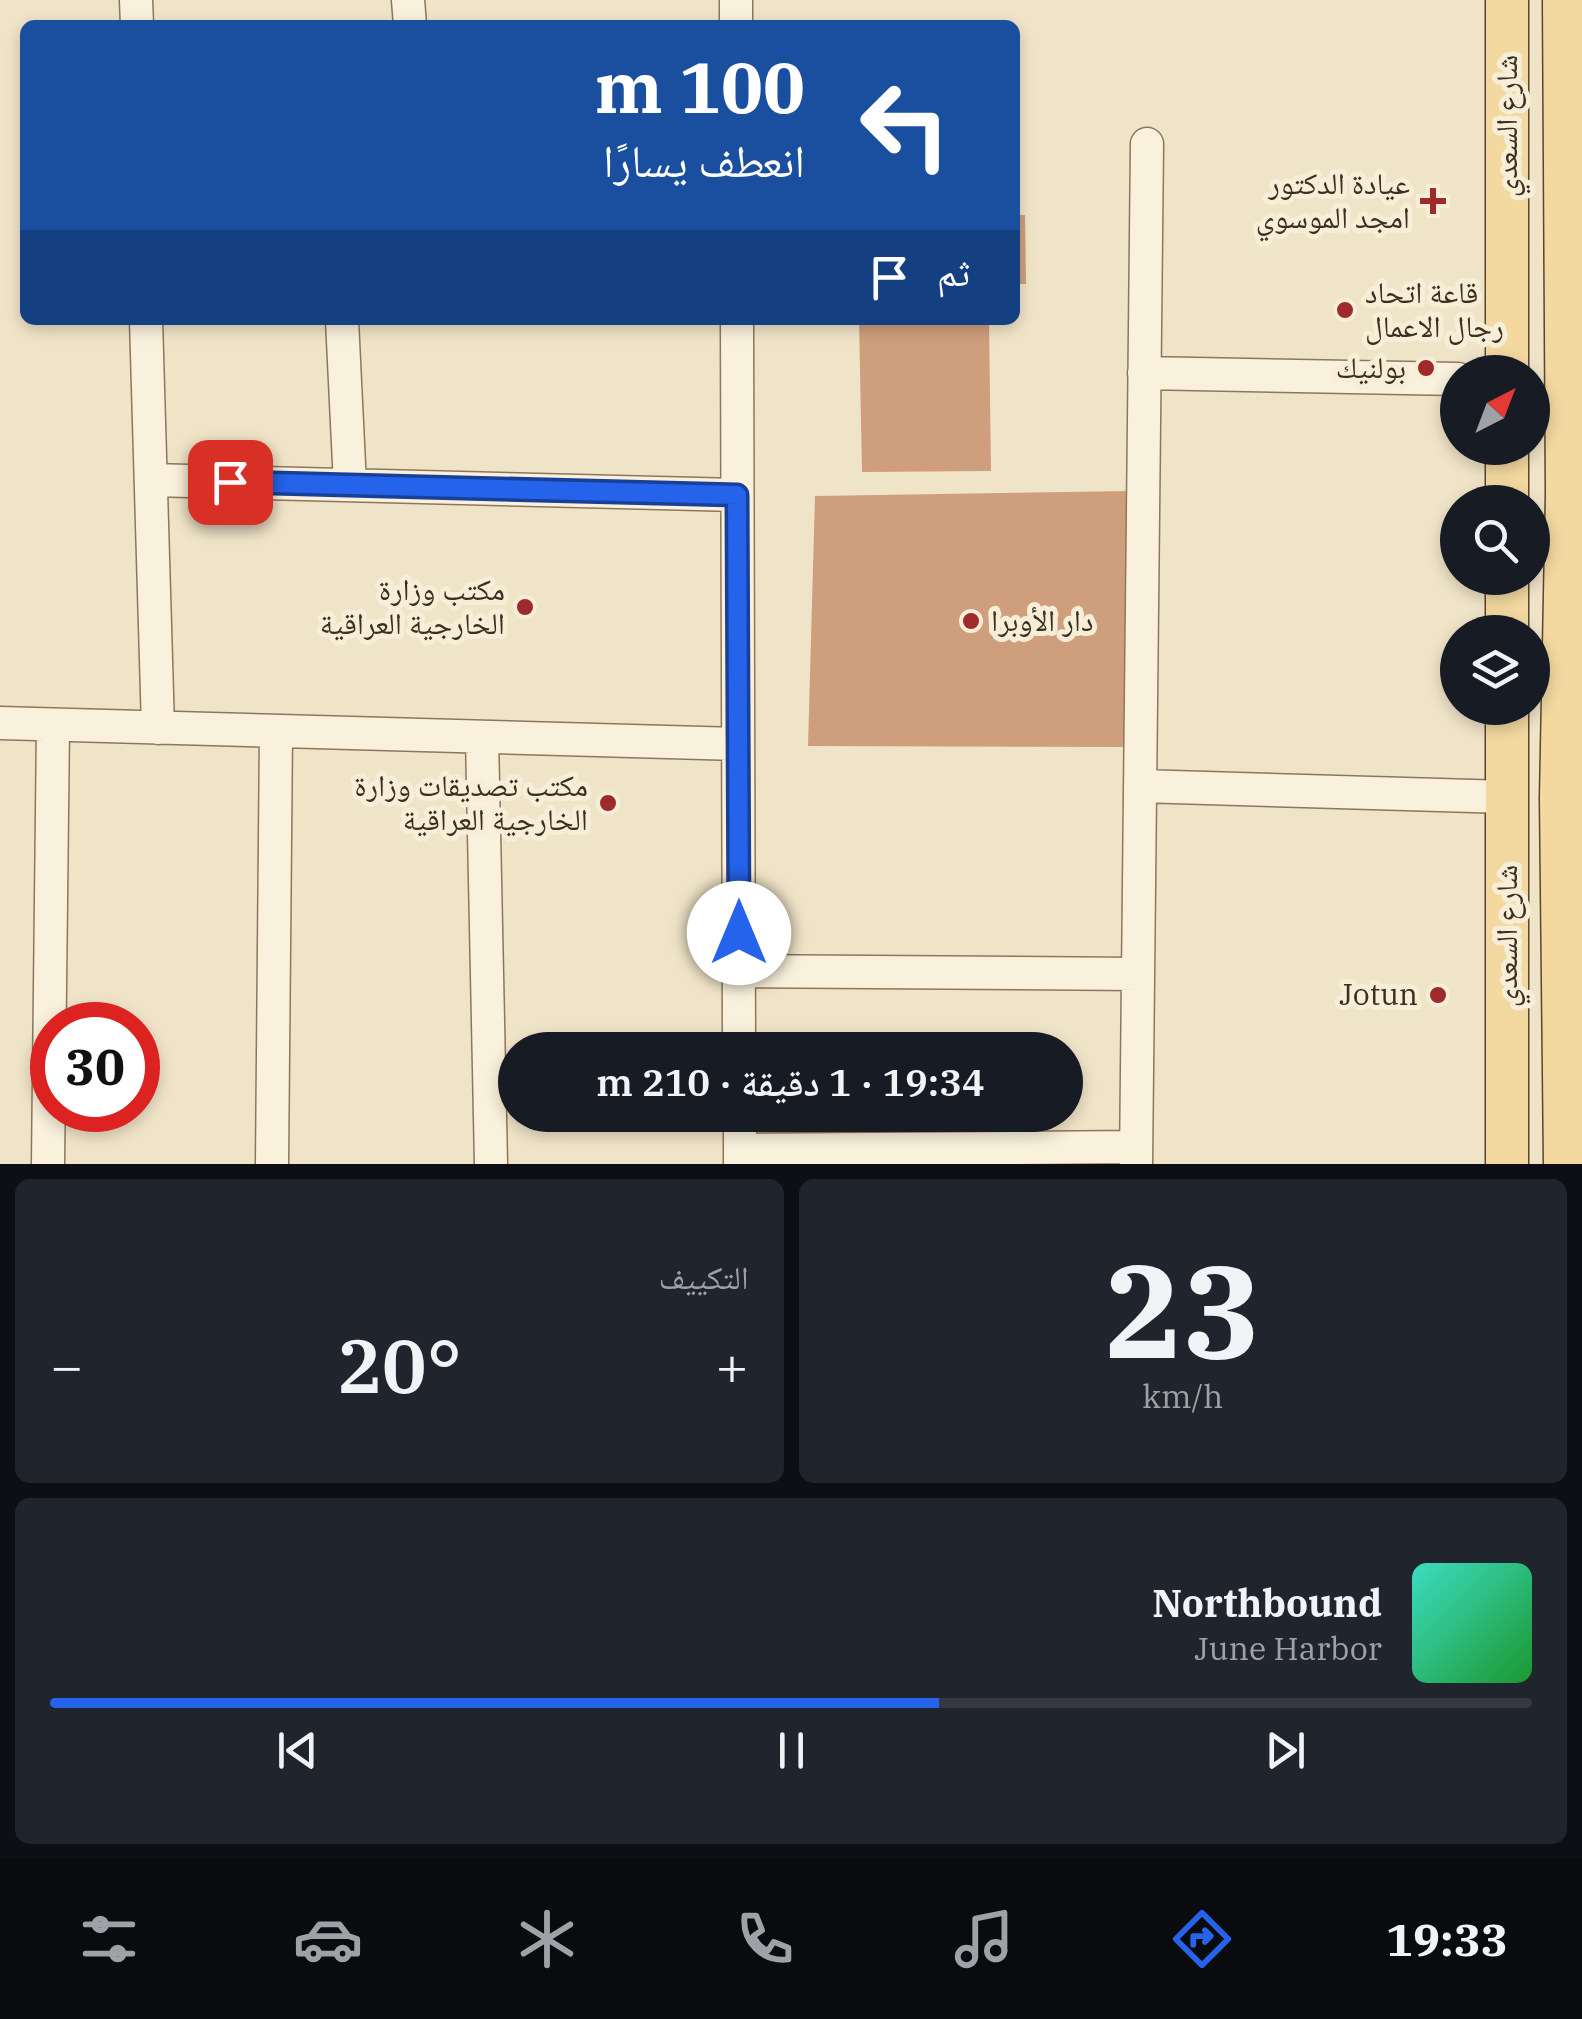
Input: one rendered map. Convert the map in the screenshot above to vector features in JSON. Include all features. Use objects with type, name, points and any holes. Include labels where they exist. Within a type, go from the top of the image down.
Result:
[{"type":"main road","name":"شارع السعدي","points":[[1507,0],[1507,355]]},
{"type":"main road","name":"شارع السعدي","points":[[1564,0],[1574,494],[1565,1164]]},
{"type":"main road","name":"شارع السعدي","points":[[1507,725],[1507,1164]]},
{"type":"street","points":[[740,1157],[1136,1155],[1147,144]]},
{"type":"street","points":[[146,325],[158,728]]},
{"type":"street","points":[[342,325],[350,486]]},
{"type":"street","points":[[737,325],[740,1032]]},
{"type":"street","points":[[1144,373],[1440,380]]},
{"type":"street","points":[[151,480],[737,495]]},
{"type":"street","points":[[0,724],[738,744]]},
{"type":"street","points":[[48,1164],[53,725]]},
{"type":"street","points":[[272,1164],[276,731]]},
{"type":"street","points":[[482,737],[491,1164]]},
{"type":"street","points":[[1140,786],[1507,797]]},
{"type":"street","points":[[739,971],[1138,974]]},
{"type":"building","points":[[1020,215],[1025,215],[1026,284],[1020,284]]},
{"type":"building","points":[[859,325],[989,325],[991,471],[862,472]]},
{"type":"building","name":"دار الأوبرا","points":[[1130,491],[1131,747],[808,746],[815,496]]},
{"type":"place","name":"عيادة الدكتور امجد الموسوي","points":[[1433,201]]},
{"type":"place","name":"قاعة اتحاد رجال الاعمال","points":[[1345,310]]},
{"type":"place","name":"بولنيك","points":[[1426,368]]},
{"type":"place","name":"مكتب وزارة الخارجية العراقية","points":[[525,607]]},
{"type":"place","name":"دار الأوبرا","points":[[971,621]]},
{"type":"place","name":"مكتب تصديقات وزارة الخارجية العراقية","points":[[608,803]]},
{"type":"place","name":"Jotun","points":[[1438,995]]},
{"type":"route","points":[[230,482],[737,495],[739,933]]}]
